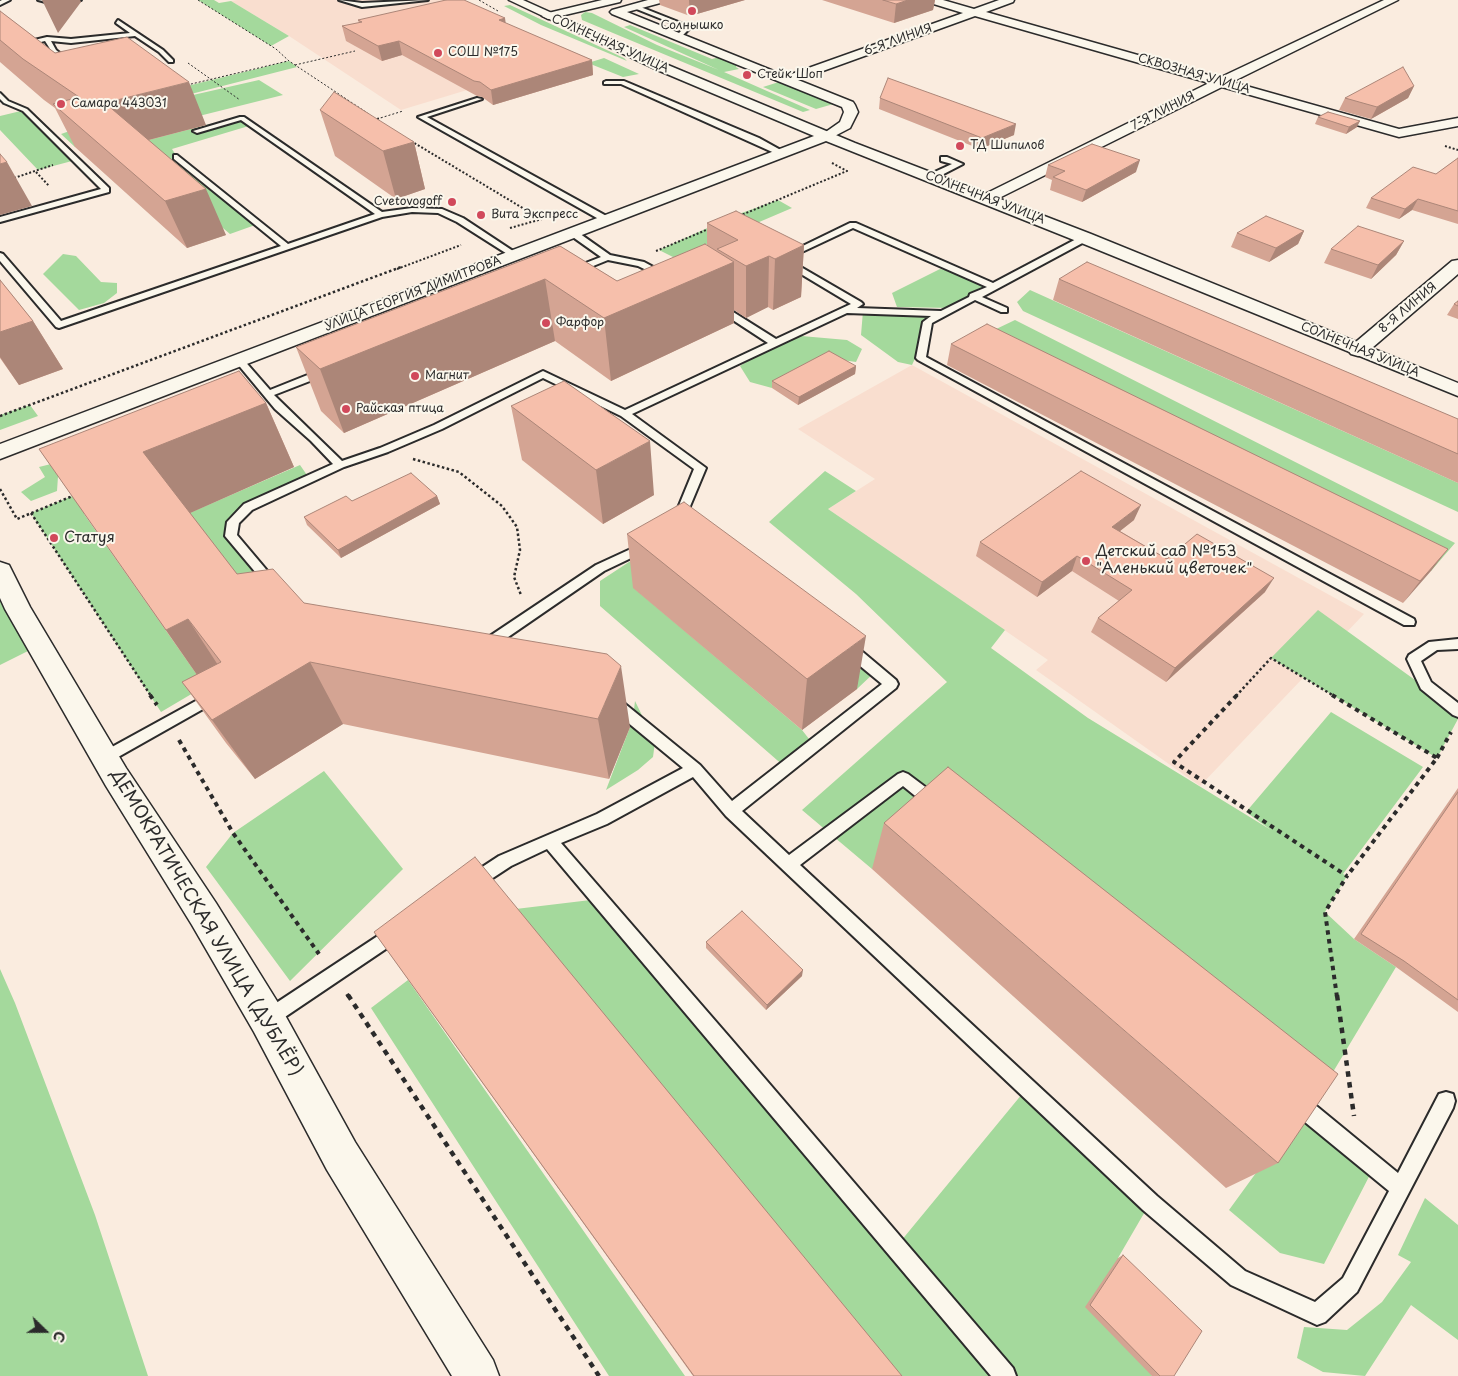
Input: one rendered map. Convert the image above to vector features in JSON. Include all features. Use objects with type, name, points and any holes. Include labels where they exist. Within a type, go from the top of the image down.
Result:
[{"type":"street","name":"СОЛНЕЧНАЯ УЛИЦА","points":[[514,0],[650,62],[827,136],[1085,238],[1458,390]]},
{"type":"street","points":[[548,16],[616,0]]},
{"type":"street","points":[[636,7],[660,0]]},
{"type":"street","name":"СКВОЗНАЯ УЛИЦА","points":[[931,0],[1399,133],[1458,122]]},
{"type":"street","name":"6-Я ЛИНИЯ","points":[[786,80],[1009,0]]},
{"type":"street","name":"7-Я ЛИНИЯ","points":[[987,199],[1221,82],[1394,0]]},
{"type":"street","name":"УЛИЦА ГЕОРГИЯ ДИМИТРОВА","points":[[0,452],[827,136],[845,125],[849,119],[851,112],[848,105],[616,12],[636,7]]},
{"type":"street","name":"8-Я ЛИНИЯ","points":[[1358,350],[1458,265]]},
{"type":"street","name":"ДЕМОКРАТИЧЕСКАЯ УЛИЦА (ДУБЛЁР)","points":[[0,571],[18,609],[106,757],[267,1019],[341,1156],[477,1376]]},
{"type":"lane","points":[[0,3],[7,0]]},
{"type":"lane","points":[[41,0],[57,3],[78,0]]},
{"type":"lane","points":[[342,0],[354,4],[370,5],[425,0]]},
{"type":"lane","points":[[636,7],[688,27],[678,37]]},
{"type":"lane","points":[[118,22],[171,61]]},
{"type":"lane","points":[[0,50],[32,40],[47,39],[71,42],[136,34]]},
{"type":"lane","points":[[47,39],[54,51],[77,69]]},
{"type":"lane","points":[[606,83],[622,82],[782,153]]},
{"type":"lane","points":[[0,95],[6,102],[25,110],[106,190],[0,220]]},
{"type":"lane","points":[[479,98],[421,117],[607,220]]},
{"type":"lane","points":[[0,106],[12,103]]},
{"type":"lane","points":[[197,131],[242,118],[381,215]]},
{"type":"lane","points":[[177,157],[287,247]]},
{"type":"lane","points":[[931,177],[959,164],[944,159]]},
{"type":"lane","points":[[0,256],[58,325],[381,215],[412,210],[439,211],[460,220],[515,255]]},
{"type":"lane","points":[[625,414],[858,304],[780,259],[854,225],[992,286]]},
{"type":"lane","points":[[573,233],[607,257],[641,264],[673,279]]},
{"type":"lane","points":[[1085,238],[973,296],[928,322],[921,358],[1409,622]]},
{"type":"lane","points":[[564,275],[607,257]]},
{"type":"lane","points":[[973,296],[1004,310]]},
{"type":"lane","points":[[712,303],[775,342]]},
{"type":"lane","points":[[846,310],[941,314]]},
{"type":"lane","points":[[239,360],[279,407],[340,465]]},
{"type":"lane","points":[[268,394],[335,368]]},
{"type":"lane","points":[[281,591],[267,580],[231,536],[233,522],[248,507],[340,465],[384,450],[438,427],[543,374],[625,414],[700,468],[673,533]]},
{"type":"lane","points":[[688,500],[699,514]]},
{"type":"lane","points":[[503,652],[481,645],[600,568],[657,540]]},
{"type":"lane","points":[[731,811],[891,684],[839,640]]},
{"type":"lane","points":[[1458,644],[1434,645],[1414,660],[1426,685],[1458,711]]},
{"type":"lane","points":[[602,694],[695,769],[731,811],[788,865],[1150,1204],[1238,1278],[1317,1314],[1350,1285],[1446,1101]]},
{"type":"lane","points":[[106,757],[216,695]]},
{"type":"lane","points":[[458,892],[505,861],[602,820],[695,769]]},
{"type":"lane","points":[[788,865],[903,778],[948,814]]},
{"type":"lane","points":[[549,841],[725,1045],[1005,1376]]},
{"type":"lane","points":[[267,1019],[411,922]]},
{"type":"lane","points":[[1286,1093],[1401,1188]]},
{"type":"path","points":[[198,0],[276,49],[289,61],[382,122]]},
{"type":"path","points":[[295,65],[355,52]]},
{"type":"path","points":[[185,85],[289,61]]},
{"type":"path","points":[[408,140],[541,219]]},
{"type":"path","points":[[735,218],[847,171],[830,163]]},
{"type":"path","points":[[9,179],[42,170]]},
{"type":"path","points":[[0,416],[486,236],[580,205]]},
{"type":"path","points":[[633,262],[718,225]]},
{"type":"path","points":[[384,450],[459,472],[502,506],[517,527],[520,550],[514,577]]},
{"type":"path","points":[[0,489],[17,519],[83,492]]},
{"type":"path","points":[[31,513],[168,723],[233,833],[333,974],[599,1376]]},
{"type":"path","points":[[1347,876],[1174,762],[1271,658],[1437,758]]},
{"type":"path","points":[[1360,1154],[1324,912],[1347,876],[1437,758],[1454,727]]},
{"type":"shaded area","name":"СОШ №175","points":[[443,0],[573,58],[401,110],[289,36],[231,1]]},
{"type":"shaded area","name":"Детский сад №153 \"Аленький цветочек\"","points":[[912,365],[1364,614],[1200,786],[1036,670],[1048,660],[828,509],[875,479],[798,429]]},
{"type":"green space","points":[[198,0],[214,0],[219,3],[231,1],[289,36],[271,46]]},
{"type":"green space","points":[[510,5],[627,61],[541,25],[504,6]]},
{"type":"green space","points":[[585,12],[592,13],[657,45],[719,70],[624,27],[630,25],[712,59],[720,57],[737,64],[736,67],[739,69],[724,72],[810,110],[803,112],[582,20],[581,15]]},
{"type":"green space","points":[[604,58],[639,74],[623,77],[588,63]]},
{"type":"green space","points":[[289,61],[297,67],[191,94],[183,87]]},
{"type":"green space","points":[[259,80],[283,95],[75,147],[61,134],[96,122],[193,95]]},
{"type":"green space","points":[[782,81],[837,103],[816,109],[763,87]]},
{"type":"green space","points":[[25,110],[72,161],[38,170],[0,130],[0,116]]},
{"type":"green space","points":[[242,118],[252,125],[172,149],[177,157],[258,224],[230,234],[125,146],[206,125]]},
{"type":"green space","points":[[778,200],[792,208],[675,258],[659,250],[736,215]]},
{"type":"green space","points":[[63,254],[76,256],[101,282],[117,283],[117,293],[104,303],[79,310],[43,274]]},
{"type":"green space","points":[[940,269],[965,274],[992,286],[953,308],[897,307],[892,293]]},
{"type":"green space","points":[[1030,290],[1458,483],[1458,512],[1023,311],[1017,302]]},
{"type":"green space","points":[[863,311],[941,314],[928,322],[925,337],[912,365],[898,362],[861,335]]},
{"type":"green space","points":[[1015,320],[1455,543],[1431,571],[971,341]]},
{"type":"green space","points":[[790,335],[847,340],[862,349],[856,362],[828,358],[772,388],[750,382],[740,366]]},
{"type":"green space","points":[[30,405],[38,416],[0,430],[0,415]]},
{"type":"green space","points":[[264,417],[84,514],[205,686],[161,712],[31,513]]},
{"type":"green space","points":[[59,462],[57,491],[31,501],[21,492],[45,477],[39,467]]},
{"type":"green space","points":[[300,465],[309,478],[248,507],[232,529],[249,558],[323,621],[633,718],[635,701],[655,742],[653,757],[638,770],[606,790],[633,719],[281,636],[187,514]]},
{"type":"green space","points":[[825,471],[856,491],[828,509],[1005,630],[991,648],[1088,718],[1271,830],[1246,812],[1331,712],[1423,767],[1343,874],[1347,876],[1325,912],[1354,939],[1396,967],[1309,1112],[1374,1167],[1324,1264],[1280,1253],[1229,1210],[1301,1111],[932,816],[872,869],[802,810],[947,682],[856,594],[769,522]]},
{"type":"green space","points":[[672,542],[876,671],[857,689],[634,588],[802,730],[813,744],[785,767],[600,606],[600,581],[629,562]]},
{"type":"green space","points":[[0,589],[40,645],[0,665]]},
{"type":"green space","points":[[1318,610],[1458,711],[1458,719],[1437,758],[1271,658]]},
{"type":"green space","points":[[324,771],[403,869],[290,981],[206,867],[233,833]]},
{"type":"green space","points":[[599,899],[896,1247],[1027,1088],[1150,1203],[1118,1258],[1152,1376],[875,1376],[499,911]]},
{"type":"green space","points":[[0,969],[15,1003],[95,1215],[148,1376],[0,1376]]},
{"type":"green space","points":[[408,980],[685,1376],[609,1376],[371,1008]]},
{"type":"green space","points":[[1425,1198],[1458,1225],[1458,1340],[1411,1305],[1365,1376],[1323,1372],[1297,1358],[1304,1327],[1347,1330],[1382,1302],[1411,1262],[1398,1255]]},
{"type":"building","points":[[446,0],[464,0],[505,18],[499,20],[592,60],[491,90],[480,82],[474,81],[399,41],[378,46],[342,26],[362,22],[358,20]]},
{"type":"building","points":[[883,0],[908,0],[896,4]]},
{"type":"building","points":[[0,11],[55,53],[127,37],[189,82],[105,103],[206,189],[165,201],[53,104],[79,97],[23,59],[0,40]]},
{"type":"building","points":[[1403,67],[1414,86],[1377,107],[1345,98]]},
{"type":"building","points":[[888,78],[1016,124],[982,138],[880,98]]},
{"type":"building","points":[[334,92],[414,142],[383,151],[320,110]]},
{"type":"building","points":[[1328,112],[1360,121],[1349,127],[1318,117]]},
{"type":"building","points":[[1092,144],[1140,160],[1086,190],[1053,177],[1065,171],[1048,165]]},
{"type":"building","points":[[0,154],[7,162],[0,164]]},
{"type":"building","points":[[1458,158],[1458,211],[1418,199],[1405,209],[1371,198],[1413,167],[1436,174]]},
{"type":"building","points":[[736,211],[804,245],[775,259],[769,256],[746,266],[717,249],[738,240],[707,223]]},
{"type":"building","points":[[1266,216],[1304,231],[1276,248],[1237,233]]},
{"type":"building","points":[[1358,226],[1404,241],[1378,265],[1331,249]]},
{"type":"building","points":[[705,244],[734,262],[604,318],[545,279],[320,369],[296,347],[560,246],[617,281]]},
{"type":"building","points":[[1087,262],[1458,419],[1458,454],[1059,279]]},
{"type":"building","points":[[0,280],[33,321],[0,332]]},
{"type":"building","points":[[987,324],[1448,549],[1420,581],[951,344]]},
{"type":"building","points":[[829,351],[856,366],[799,397],[772,381]]},
{"type":"building","points":[[239,371],[266,403],[143,452],[237,574],[273,569],[304,603],[607,654],[621,666],[598,719],[310,662],[212,720],[182,682],[221,662],[188,619],[166,630],[39,449]]},
{"type":"building","points":[[564,381],[650,441],[596,470],[511,406]]},
{"type":"building","points":[[1081,471],[1141,505],[1112,527],[1167,559],[1197,534],[1274,578],[1175,668],[1098,618],[1132,590],[1077,556],[1042,582],[980,542]]},
{"type":"building","points":[[411,473],[437,496],[338,550],[304,517],[346,496],[352,501]]},
{"type":"building","points":[[684,502],[866,636],[807,679],[627,534]]},
{"type":"building","points":[[948,767],[1338,1074],[1278,1163],[884,823]]},
{"type":"building","points":[[1458,792],[1458,1000],[1404,961],[1361,934]]},
{"type":"building","points":[[475,857],[902,1376],[694,1376],[374,932]]},
{"type":"building","points":[[742,911],[803,970],[767,1005],[706,942]]},
{"type":"building","points":[[1123,1255],[1202,1331],[1174,1376],[1160,1376],[1090,1305]]},
{"type":"place","name":"Солнышко","points":[[692,11]]},
{"type":"place","name":"СОШ №175","points":[[438,53]]},
{"type":"place","name":"Стейк Шоп","points":[[747,75]]},
{"type":"place","name":"Самара 443031","points":[[61,104]]},
{"type":"place","name":"ТД Шипилов","points":[[960,146]]},
{"type":"place","name":"Cvetovogoff","points":[[452,202]]},
{"type":"place","name":"Вита Экспресс","points":[[481,215]]},
{"type":"place","name":"Фарфор","points":[[546,323]]},
{"type":"place","name":"Магнит","points":[[415,376]]},
{"type":"place","name":"Райская птица","points":[[346,409]]},
{"type":"place","name":"Статуя","points":[[54,538]]},
{"type":"place","name":"Детский сад №153 \"Аленький цветочек\"","points":[[1086,561]]}]
